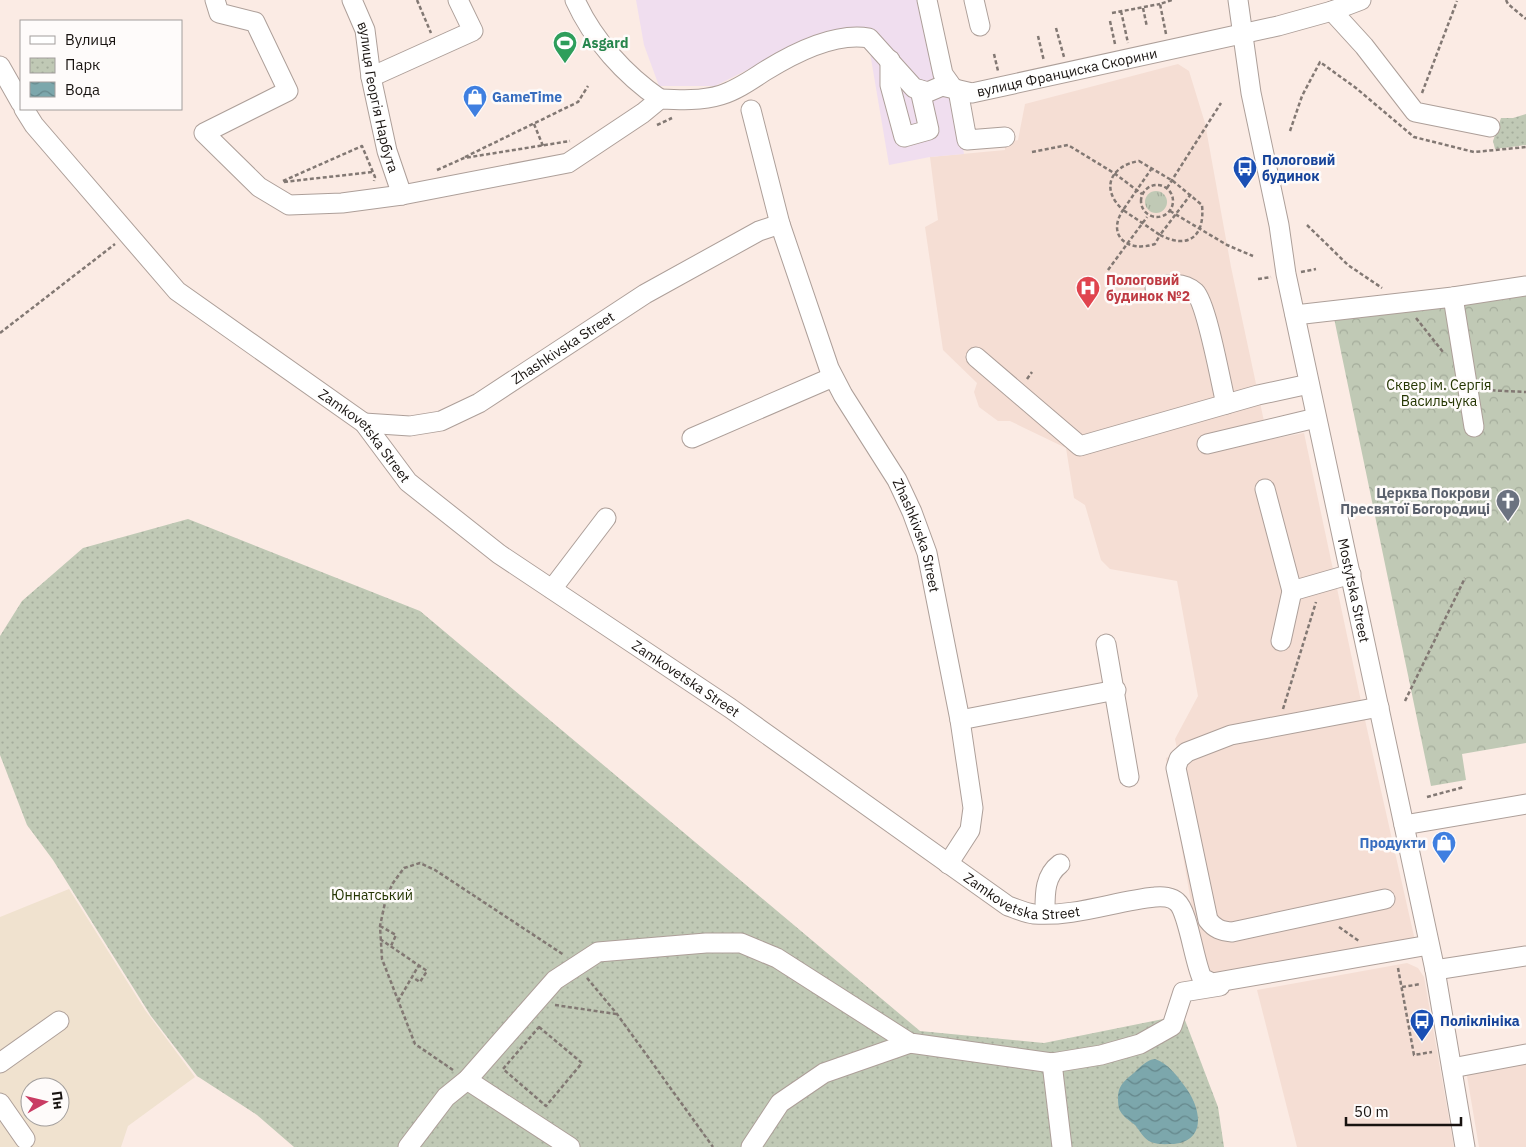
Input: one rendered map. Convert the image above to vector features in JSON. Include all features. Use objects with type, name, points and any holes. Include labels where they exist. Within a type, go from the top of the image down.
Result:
[{"type":"street","points":[[215,0],[220,13],[255,22],[288,91],[204,133],[259,187],[289,205],[342,202],[402,195],[568,162],[644,113],[660,99]]},
{"type":"street","name":"вулиця Георгія Нарбута","points":[[352,0],[364,30],[371,77],[387,151],[402,195]]},
{"type":"street","points":[[371,77],[473,31],[458,0]]},
{"type":"street","points":[[575,0],[602,45],[640,85],[660,99],[685,101],[723,95],[743,86],[799,53],[844,37],[856,36],[870,38],[890,60],[902,76],[914,88],[920,90],[929,130],[904,138],[890,85],[890,60]]},
{"type":"street","points":[[927,0],[943,74],[955,89],[967,140],[1006,137]]},
{"type":"street","points":[[974,0],[980,26]]},
{"type":"street","name":"Mostytska Street","points":[[1238,0],[1251,93],[1316,418],[1351,574],[1429,945],[1465,1147]]},
{"type":"street","name":"вулиця Франциска Скорини","points":[[920,90],[928,92],[942,86],[972,93],[984,92],[1242,34],[1332,11],[1361,0]]},
{"type":"street","points":[[1332,11],[1364,46],[1415,112],[1490,127]]},
{"type":"street","points":[[0,66],[20,101]]},
{"type":"street","name":"Zamkovetska Street","points":[[25,110],[34,125],[177,291],[364,423],[408,482],[499,554],[730,708],[1008,906],[1029,913],[1045,913],[1088,910],[1157,897],[1170,898],[1178,902],[1184,916],[1202,978],[1212,983],[1429,945]]},
{"type":"street","name":"Zhashkivska Street","points":[[751,110],[780,224],[833,377],[897,480],[912,512],[927,553],[960,720],[973,808],[970,830],[948,864]]},
{"type":"street","name":"Zhashkivska Street","points":[[364,423],[410,426],[441,420],[479,403],[645,294],[759,231],[780,224]]},
{"type":"street","points":[[1155,288],[1169,284],[1183,285],[1196,293],[1203,313],[1226,404]]},
{"type":"street","points":[[1295,314],[1453,297],[1526,286]]},
{"type":"street","points":[[1453,297],[1474,427]]},
{"type":"street","points":[[976,357],[1080,446],[1226,404],[1309,384]]},
{"type":"street","points":[[692,438],[833,377]]},
{"type":"street","points":[[1207,444],[1316,418]]},
{"type":"street","points":[[1265,489],[1292,591],[1281,641]]},
{"type":"street","points":[[552,589],[606,518]]},
{"type":"street","points":[[1292,591],[1351,574]]},
{"type":"street","points":[[1106,644],[1116,690],[1129,777]]},
{"type":"street","points":[[960,720],[1116,690]]},
{"type":"street","points":[[1378,707],[1231,735],[1187,752],[1179,759],[1176,768],[1208,920],[1213,927],[1222,931],[1232,932],[1384,900]]},
{"type":"street","points":[[1404,825],[1526,804]]},
{"type":"street","points":[[1045,913],[1048,881],[1052,870],[1060,864]]},
{"type":"street","points":[[408,1147],[446,1097],[467,1080],[555,980],[598,952],[706,943],[741,943],[785,963],[910,1044],[1052,1063],[1101,1054],[1140,1044],[1172,1026],[1183,992],[1243,983],[1261,975]]},
{"type":"street","points":[[1434,970],[1526,956]]},
{"type":"street","points":[[0,1064],[28,1054],[59,1022]]},
{"type":"street","points":[[751,1147],[780,1103],[824,1074],[910,1044]]},
{"type":"street","points":[[1452,1068],[1526,1054]]},
{"type":"street","points":[[1052,1063],[1062,1147]]},
{"type":"street","points":[[467,1080],[570,1147]]},
{"type":"street","points":[[0,1103],[25,1139]]},
{"type":"path","points":[[417,0],[437,47]]},
{"type":"path","points":[[1112,13],[1143,8],[1172,0]]},
{"type":"path","points":[[1506,0],[1526,19]]},
{"type":"path","points":[[1415,112],[1458,1]]},
{"type":"path","points":[[1160,4],[1167,39]]},
{"type":"path","points":[[1143,8],[1147,27]]},
{"type":"path","points":[[1122,12],[1129,49]]},
{"type":"path","points":[[1110,21],[1116,51]]},
{"type":"path","points":[[1056,28],[1065,63]]},
{"type":"path","points":[[1038,36],[1046,67]]},
{"type":"path","points":[[994,54],[998,73]]},
{"type":"path","points":[[1290,131],[1302,96],[1320,62],[1356,88]]},
{"type":"path","points":[[430,173],[578,102],[588,86]]},
{"type":"path","points":[[1166,188],[1221,103]]},
{"type":"path","points":[[534,124],[543,146]]},
{"type":"path","points":[[464,158],[572,141]]},
{"type":"path","points":[[1032,152],[1068,145],[1114,172],[1142,194]]},
{"type":"path","points":[[372,172],[280,182],[362,146],[375,177],[373,184]]},
{"type":"path","points":[[1139,161],[1152,168],[1191,194],[1202,205],[1204,218],[1201,230],[1186,241],[1174,242],[1160,235],[1115,204],[1110,194],[1114,172],[1129,163],[1139,161]]},
{"type":"path","points":[[1127,245],[1118,229],[1118,218],[1152,168]]},
{"type":"path","points":[[1155,185],[1166,188],[1173,201],[1170,211],[1160,218],[1148,216],[1141,204],[1142,194],[1155,185]]},
{"type":"path","points":[[1127,245],[1143,248],[1155,244],[1191,194]]},
{"type":"path","points":[[1170,211],[1201,230],[1253,256]]},
{"type":"path","points":[[1108,270],[1148,216]]},
{"type":"path","points":[[1307,224],[1348,265],[1402,302],[1443,352]]},
{"type":"path","points":[[0,333],[128,233]]},
{"type":"path","points":[[1468,388],[1526,392]]},
{"type":"path","points":[[1405,701],[1465,578]]},
{"type":"path","points":[[1277,725],[1317,598]]},
{"type":"path","points":[[1427,797],[1464,787]]},
{"type":"path","points":[[467,1080],[414,1044],[382,958],[380,926],[386,898],[393,883],[404,868],[420,864],[435,870],[558,950],[578,966],[618,1014],[713,1147]]},
{"type":"path","points":[[1320,913],[1378,954]]},
{"type":"path","points":[[380,926],[396,935],[391,946]]},
{"type":"path","points":[[380,939],[427,971],[420,982],[412,976]]},
{"type":"path","points":[[398,1002],[419,966]]},
{"type":"path","points":[[1398,967],[1414,1055],[1432,1052]]},
{"type":"path","points":[[536,1002],[618,1014]]},
{"type":"path","points":[[538,1026],[582,1063],[546,1106],[503,1069],[538,1026]]},
{"type":"shaded area","points":[[636,0],[932,0],[953,88],[964,154],[930,157],[889,165],[866,29],[847,27],[787,50],[715,86],[659,86],[644,45]]},
{"type":"shaded area","points":[[1178,64],[1189,71],[1205,123],[1231,267],[1268,440],[1304,433],[1365,720],[1416,945],[1211,980],[1203,971],[1166,758],[1178,753],[1175,739],[1198,696],[1177,581],[1110,569],[1101,560],[1085,505],[1074,498],[1066,448],[1010,421],[998,421],[979,407],[974,392],[977,383],[943,350],[925,227],[938,220],[930,157],[1005,150],[1005,143],[1018,140],[1025,104]]},
{"type":"shaded area","points":[[69,889],[145,1010],[195,1077],[128,1126],[121,1147],[0,1147],[0,917]]},
{"type":"shaded area","points":[[1407,963],[1418,968],[1424,977],[1454,1147],[1297,1147],[1257,990]]},
{"type":"shaded area","points":[[1526,1060],[1526,1147],[1479,1147],[1466,1070]]},
{"type":"green space","points":[[1526,114],[1526,145],[1495,149],[1493,141],[1501,118],[1513,118]]},
{"type":"green space","points":[[1152,191],[1160,191],[1167,198],[1167,206],[1160,213],[1152,213],[1145,206],[1145,198]]},
{"type":"green space","name":"Сквер ім. Сергія Васильчука","points":[[1526,292],[1526,743],[1462,754],[1466,780],[1431,786],[1334,318]]},
{"type":"green space","name":"Юннатський","points":[[188,519],[420,611],[920,1031],[1044,1043],[1183,1015],[1218,1107],[1224,1147],[294,1147],[257,1115],[197,1076],[151,1016],[53,860],[27,825],[0,755],[0,636],[22,601],[83,548]]},
{"type":"water","points":[[1155,1059],[1168,1067],[1176,1075],[1195,1104],[1198,1122],[1196,1130],[1185,1141],[1174,1144],[1151,1142],[1144,1137],[1119,1109],[1118,1096],[1120,1087],[1144,1064]]},
{"type":"place","name":"Asgard","points":[[565,64]]},
{"type":"place","name":"GameTime","points":[[475,118]]},
{"type":"place","name":"Пологовий будинок","points":[[1245,189]]},
{"type":"place","name":"Пологовий будинок №2","points":[[1088,309]]},
{"type":"place","name":"Церква Покрови Пресвятої Богородиці","points":[[1508,522]]},
{"type":"place","name":"Продукти","points":[[1444,864]]},
{"type":"place","name":"Поліклініка","points":[[1422,1042]]}]
